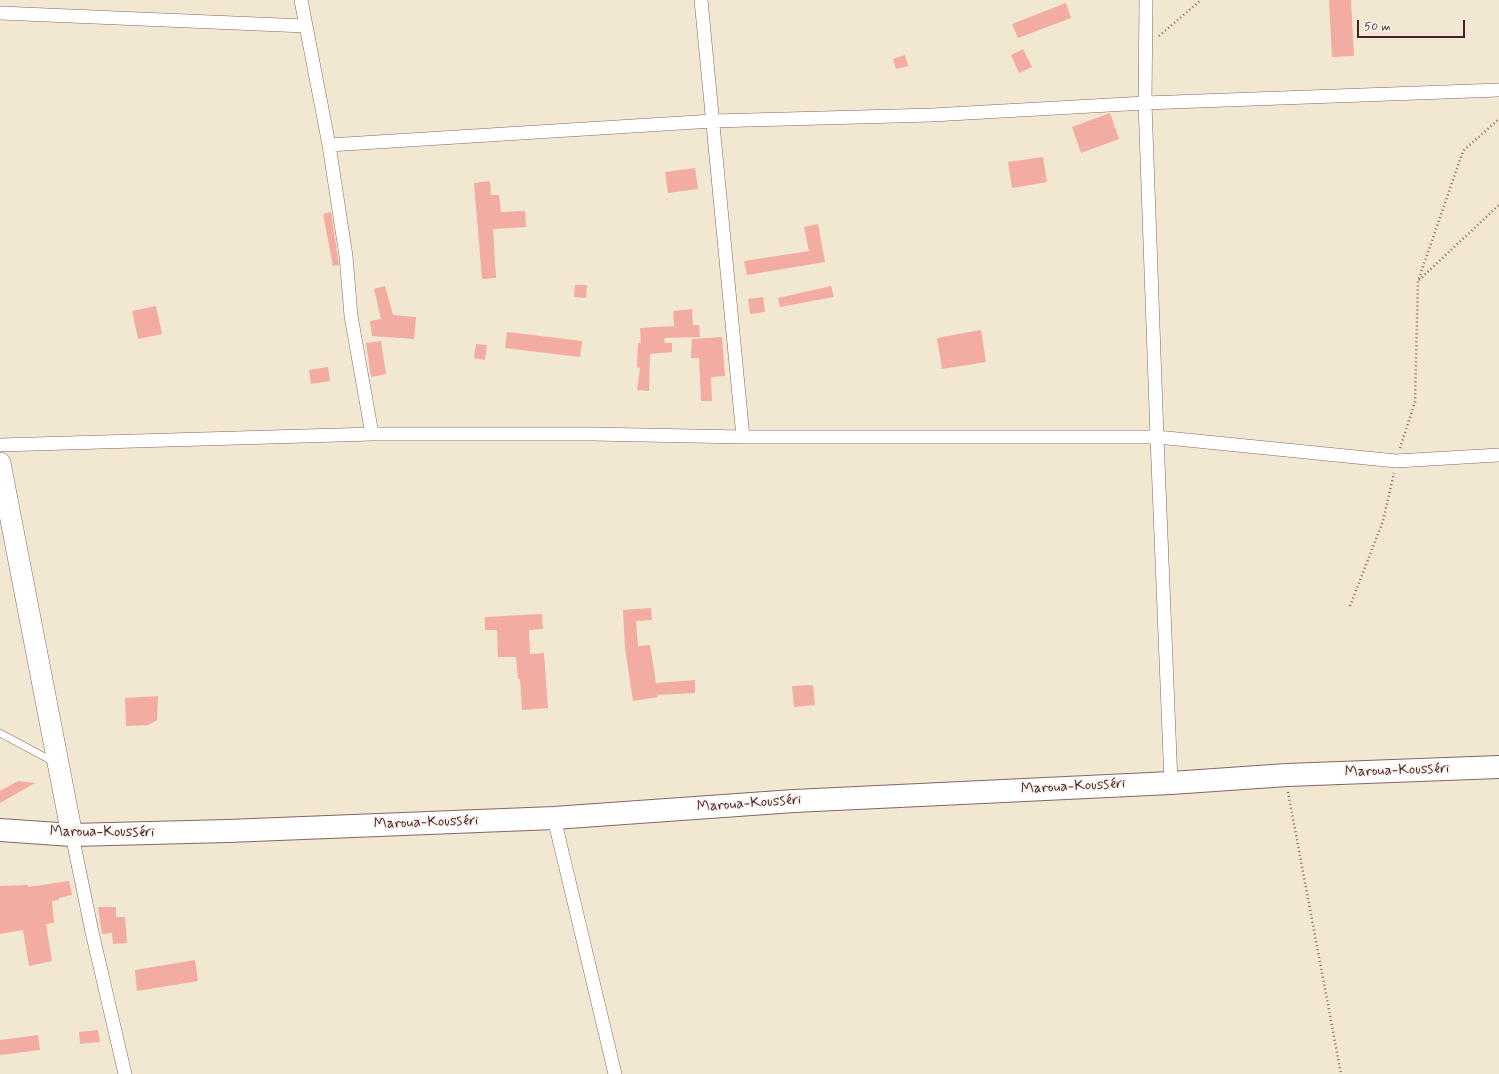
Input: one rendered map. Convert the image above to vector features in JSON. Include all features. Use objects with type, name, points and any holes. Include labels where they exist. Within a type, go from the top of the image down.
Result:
[{"type":"highway","name":"Maroua-Kousséri","points":[[0,830],[72,835],[228,831],[554,818],[794,801],[1171,783],[1286,775],[1499,767]]},
{"type":"main road","points":[[0,463],[72,835]]},
{"type":"street","points":[[301,0],[329,145],[346,256],[351,316],[372,434]]},
{"type":"street","points":[[701,0],[743,436]]},
{"type":"street","points":[[1146,0],[1145,103],[1171,783]]},
{"type":"street","points":[[0,13],[305,26]]},
{"type":"street","points":[[329,145],[713,121],[932,115],[1145,103],[1499,90]]},
{"type":"street","points":[[0,445],[372,434],[1157,437],[1396,461],[1499,455]]},
{"type":"street","points":[[554,818],[615,1074]]},
{"type":"street","points":[[72,835],[92,932],[125,1074]]},
{"type":"lane","points":[[0,733],[59,765]]},
{"type":"path","points":[[1146,48],[1201,0]]},
{"type":"path","points":[[1350,606],[1383,521],[1396,461],[1415,402],[1418,281],[1463,151],[1499,119]]},
{"type":"path","points":[[1418,281],[1499,205]]},
{"type":"path","points":[[1286,775],[1341,1074]]},
{"type":"building","points":[[1329,0],[1351,0],[1354,56],[1332,57]]},
{"type":"building","points":[[1066,3],[1071,18],[1018,38],[1012,24]]},
{"type":"building","points":[[1023,49],[1032,67],[1019,73],[1011,55]]},
{"type":"building","points":[[905,55],[908,66],[896,69],[893,59]]},
{"type":"building","points":[[1110,113],[1119,139],[1081,153],[1072,127]]},
{"type":"building","points":[[1043,157],[1047,182],[1012,188],[1008,162]]},
{"type":"building","points":[[695,168],[698,189],[668,193],[665,172]]},
{"type":"building","points":[[490,181],[491,195],[499,195],[501,212],[525,211],[526,227],[493,229],[496,278],[482,279],[474,183]]},
{"type":"building","points":[[331,212],[339,265],[333,266],[323,214]]},
{"type":"building","points":[[818,224],[825,262],[747,275],[744,261],[809,251],[804,227]]},
{"type":"building","points":[[575,285],[587,285],[586,298],[574,297]]},
{"type":"building","points":[[385,286],[393,315],[416,317],[414,339],[372,336],[370,321],[381,319],[374,289]]},
{"type":"building","points":[[831,286],[834,297],[780,307],[778,298]]},
{"type":"building","points":[[763,297],[765,312],[750,314],[748,299]]},
{"type":"building","points":[[156,306],[162,334],[138,339],[132,311]]},
{"type":"building","points":[[692,309],[693,325],[699,325],[700,337],[664,338],[665,343],[672,343],[672,352],[650,354],[649,391],[637,390],[640,368],[637,367],[638,343],[641,343],[640,328],[674,326],[673,311]]},
{"type":"building","points":[[981,330],[986,362],[942,369],[937,338]]},
{"type":"building","points":[[507,332],[582,341],[580,357],[505,348]]},
{"type":"building","points":[[722,337],[725,376],[711,377],[712,401],[701,401],[699,358],[691,358],[692,339]]},
{"type":"building","points":[[381,341],[386,374],[371,377],[366,343]]},
{"type":"building","points":[[476,344],[487,345],[485,360],[474,358]]},
{"type":"building","points":[[328,367],[330,381],[311,384],[309,370]]},
{"type":"building","points":[[651,608],[652,620],[636,621],[638,646],[650,645],[656,683],[695,680],[695,693],[657,695],[658,697],[633,701],[625,648],[623,610]]},
{"type":"building","points":[[542,614],[543,629],[529,630],[530,654],[544,653],[548,708],[522,710],[520,679],[518,679],[516,657],[498,657],[497,630],[485,630],[485,617]]},
{"type":"building","points":[[813,685],[815,705],[794,707],[792,686]]},
{"type":"building","points":[[158,696],[157,720],[148,725],[126,726],[125,698]]},
{"type":"building","points":[[18,781],[35,783],[0,803],[0,791]]},
{"type":"building","points":[[69,881],[72,895],[52,901],[54,923],[46,924],[52,961],[29,966],[23,930],[0,934],[0,886],[28,885],[28,887]]},
{"type":"building","points":[[98,907],[116,907],[116,917],[125,917],[127,943],[113,944],[112,933],[102,934]]},
{"type":"building","points":[[195,960],[198,981],[137,991],[135,970]]},
{"type":"building","points":[[98,1030],[100,1042],[80,1044],[79,1032]]},
{"type":"building","points":[[38,1035],[40,1050],[0,1055],[0,1040]]}]
